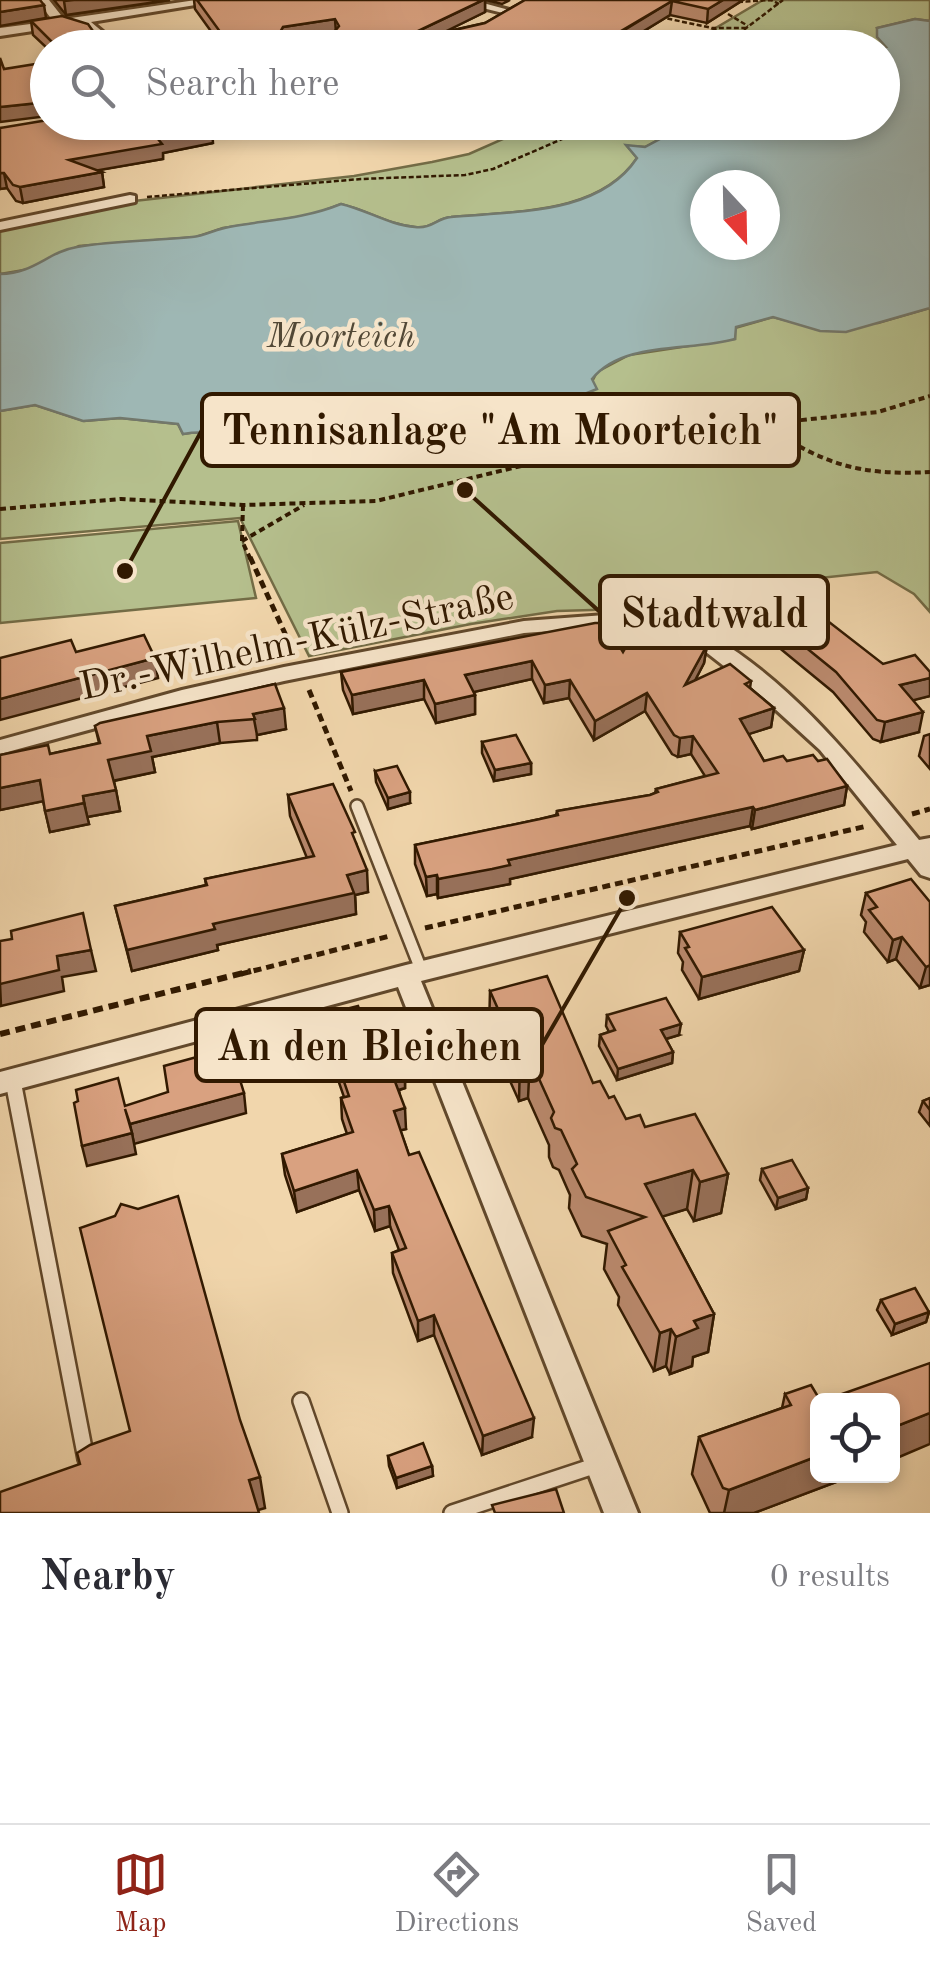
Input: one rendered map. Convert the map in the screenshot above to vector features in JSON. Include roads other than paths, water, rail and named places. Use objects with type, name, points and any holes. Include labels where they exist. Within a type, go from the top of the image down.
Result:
[{"type":"street","points":[[43,0],[63,25]]},
{"type":"street","points":[[0,32],[220,0]]},
{"type":"street","points":[[456,0],[511,12]]},
{"type":"street","points":[[83,22],[93,30]]},
{"type":"street","points":[[1,224],[130,199]]},
{"type":"street","name":"Dr.-Wilhelm-Külz-Straße","points":[[0,748],[182,697],[524,627],[611,618],[672,627],[712,644],[828,745],[924,855]]},
{"type":"street","points":[[6,1082],[414,974],[924,855]]},
{"type":"street","points":[[414,974],[621,1513]]},
{"type":"lane","points":[[357,806],[404,932],[414,974]]},
{"type":"lane","points":[[6,1082],[89,1474]]},
{"type":"lane","points":[[302,1401],[340,1513]]},
{"type":"lane","points":[[452,1513],[601,1464]]},
{"type":"water","name":"Moorteich","points":[[915,19],[930,21],[930,308],[846,332],[820,331],[773,317],[736,327],[735,339],[639,353],[605,367],[592,379],[597,389],[582,395],[579,407],[521,419],[487,436],[365,463],[296,451],[240,453],[243,444],[213,434],[183,434],[178,424],[120,418],[83,421],[35,405],[0,411],[0,274],[23,270],[77,247],[197,236],[341,204],[405,226],[421,227],[451,217],[553,207],[578,201],[621,177],[637,158],[626,145],[645,147],[658,140],[900,140],[900,30],[877,28]]},
{"type":"place","name":"Stadtwald","points":[[465,490]]},
{"type":"place","name":"Tennisanlage \"Am Moorteich\"","points":[[125,571]]},
{"type":"place","name":"An den Bleichen","points":[[627,898]]}]
